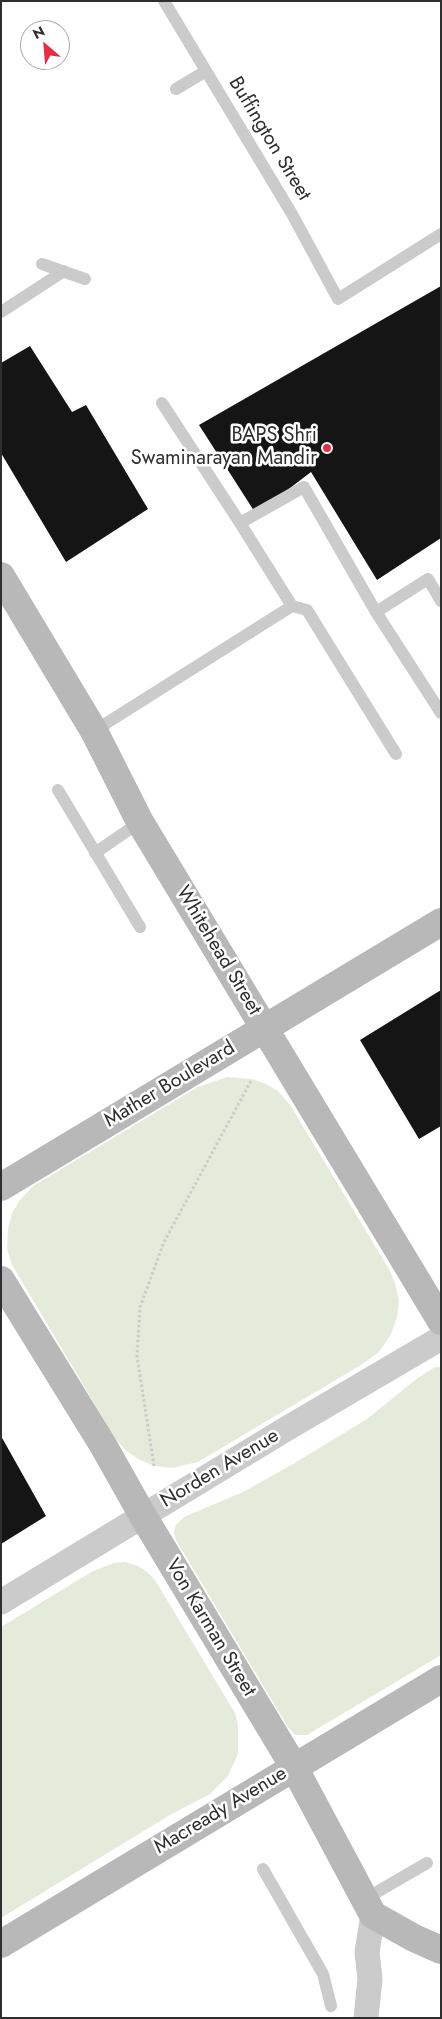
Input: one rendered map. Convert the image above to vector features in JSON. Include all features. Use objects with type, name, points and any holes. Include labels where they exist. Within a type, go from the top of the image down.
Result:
[{"type":"street","name":"Whitehead Street","points":[[1,576],[94,731],[140,822],[441,1321]]},
{"type":"street","name":"Mather Boulevard","points":[[1,1187],[441,922]]},
{"type":"street","name":"Von Karman Street","points":[[1,1280],[103,1445],[143,1516],[294,1767],[369,1907]]},
{"type":"street","name":"Norden Avenue","points":[[1,1602],[441,1338]]},
{"type":"street","name":"Macready Avenue","points":[[1,1944],[441,1679]]},
{"type":"street","points":[[369,1907],[414,1938],[441,1950]]},
{"type":"street","points":[[366,2018],[370,1979],[366,1952],[369,1907]]},
{"type":"lane","name":"Buffington Street","points":[[164,1],[292,214],[338,299],[441,234]]},
{"type":"lane","points":[[176,90],[206,71]]},
{"type":"lane","points":[[42,264],[85,279]]},
{"type":"lane","points":[[1,312],[64,271]]},
{"type":"lane","points":[[162,403],[292,606],[307,610],[396,754]]},
{"type":"lane","points":[[240,523],[304,487],[376,612],[441,713]]},
{"type":"lane","points":[[376,612],[428,579],[441,601]]},
{"type":"lane","points":[[94,731],[292,606]]},
{"type":"lane","points":[[58,790],[140,926]]},
{"type":"lane","points":[[95,853],[140,822]]},
{"type":"lane","points":[[369,1907],[427,1863]]},
{"type":"lane","points":[[264,1869],[323,1974],[331,2006]]},
{"type":"path","points":[[154,1466],[137,1356],[140,1307],[164,1242],[252,1079]]},
{"type":"green space","points":[[227,1077],[252,1079],[266,1084],[278,1091],[290,1105],[389,1269],[399,1300],[397,1318],[390,1336],[379,1352],[361,1365],[198,1462],[172,1468],[154,1466],[138,1459],[124,1449],[113,1435],[11,1263],[7,1248],[8,1229],[12,1213],[20,1200],[33,1186],[198,1087]]},
{"type":"green space","points":[[435,1367],[441,1367],[441,1655],[307,1735],[295,1735],[288,1727],[176,1540],[175,1526],[184,1517],[243,1492],[367,1419],[415,1380]]},
{"type":"green space","points":[[125,1562],[138,1566],[155,1580],[235,1713],[238,1724],[238,1754],[228,1776],[210,1794],[170,1815],[1,1918],[1,1627],[93,1571],[114,1563]]},
{"type":"building","name":"BAPS Shri Swaminarayan Mandir","points":[[441,286],[441,538],[377,580],[311,472],[256,514],[199,425]]},
{"type":"building","points":[[30,346],[72,412],[86,405],[148,509],[66,562],[1,453],[1,363]]},
{"type":"building","points":[[441,990],[441,1126],[419,1139],[360,1040]]},
{"type":"building","points":[[1,1436],[46,1516],[1,1544]]},
{"type":"place","name":"BAPS Shri Swaminarayan Mandir","points":[[327,448]]}]
